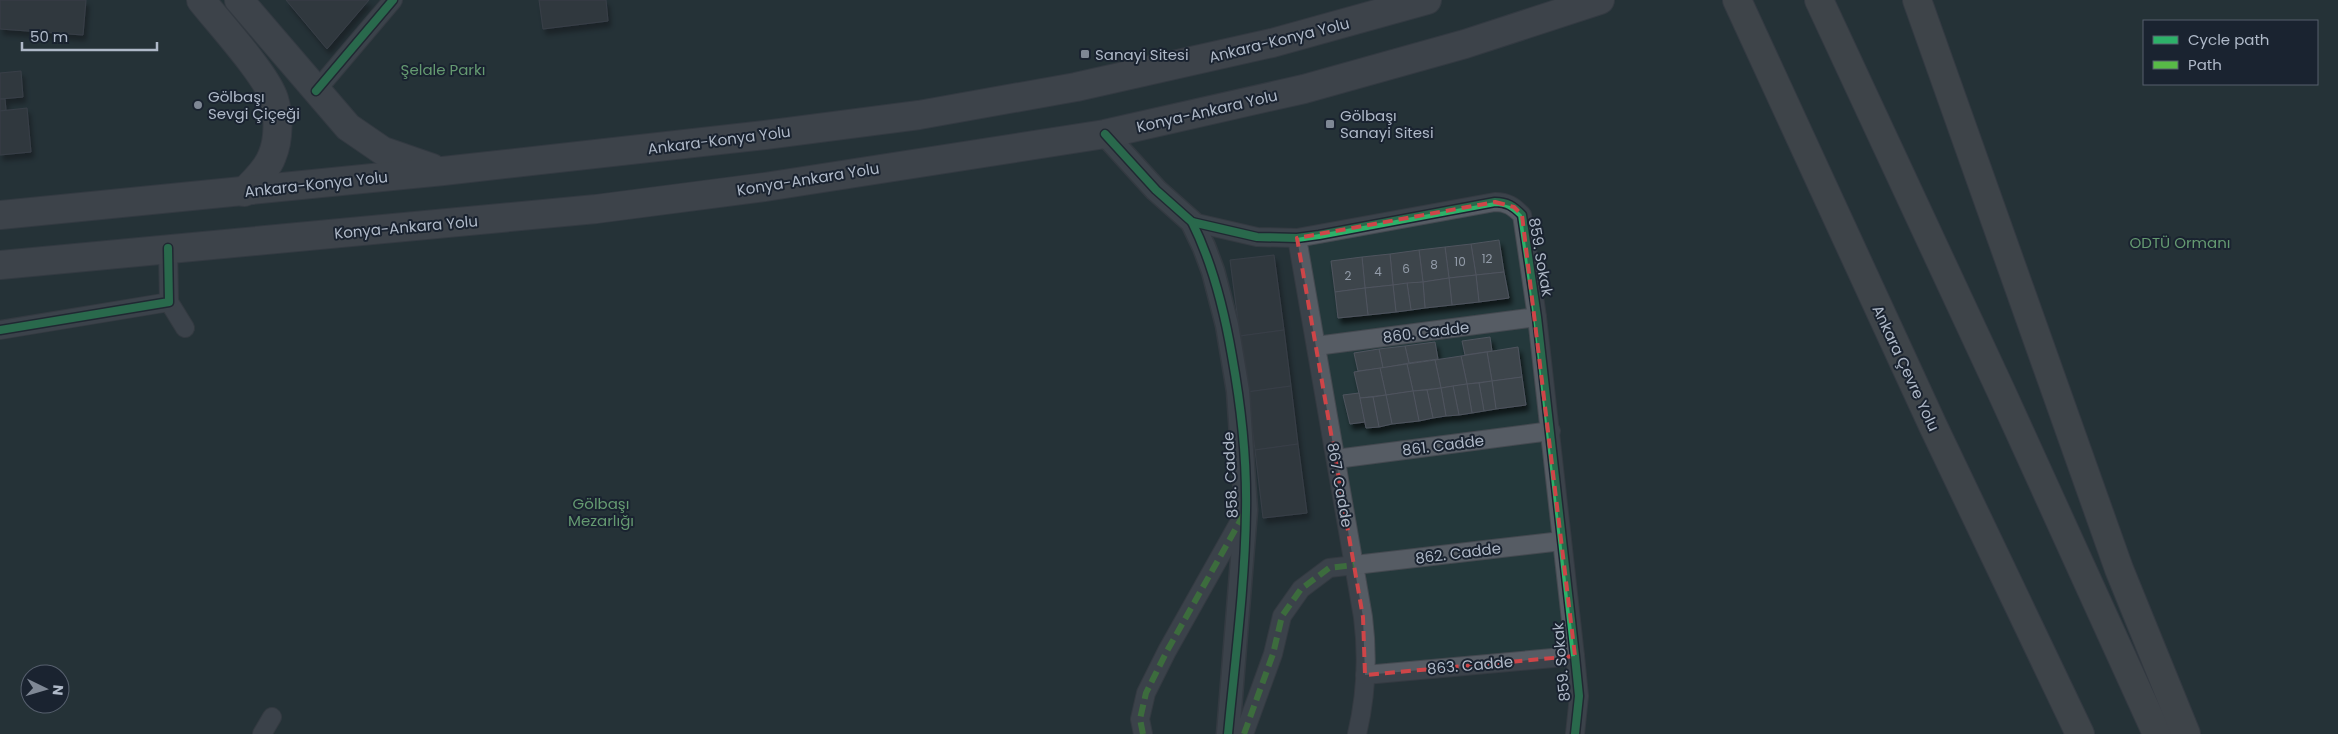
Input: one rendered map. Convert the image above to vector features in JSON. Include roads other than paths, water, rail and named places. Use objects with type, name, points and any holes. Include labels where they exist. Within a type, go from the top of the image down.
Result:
[{"type":"highway","points":[[201,0],[251,64],[274,98],[277,128],[272,157],[264,171],[244,192]]},
{"type":"highway","points":[[239,0],[348,127],[364,140],[404,159],[444,172]]},
{"type":"highway","name":"Ankara-Konya Yolu","points":[[0,215],[444,172],[765,135],[918,115],[1076,87],[1252,48],[1427,0]]},
{"type":"highway","name":"Konya-Ankara Yolu","points":[[0,265],[596,209],[765,187],[1105,134],[1304,89],[1465,44],[1600,0]]},
{"type":"highway","name":"Ankara Çevre Yolu","points":[[1737,0],[1934,428],[2080,734]]},
{"type":"highway","points":[[1818,0],[2001,391],[2157,734]]},
{"type":"highway","points":[[1917,0],[2116,561],[2186,734]]},
{"type":"street","points":[[316,91],[393,0]]},
{"type":"street","name":"859. Sokak","points":[[1105,134],[1156,190],[1192,222],[1257,237],[1297,238],[1495,202],[1505,202],[1522,214],[1551,431],[1575,656],[1579,696],[1576,734]]},
{"type":"street","name":"858. Cadde","points":[[1192,222],[1210,263],[1227,325],[1238,391],[1246,510],[1228,734]]},
{"type":"street","name":"867. Cadde","points":[[1297,238],[1366,641],[1365,674],[1357,734]]},
{"type":"street","points":[[168,248],[169,302],[185,328]]},
{"type":"street","points":[[0,330],[169,302]]},
{"type":"street","name":"860. Cadde","points":[[1316,346],[1537,317]]},
{"type":"street","name":"861. Cadde","points":[[1336,459],[1551,431]]},
{"type":"street","points":[[1143,734],[1140,719],[1146,693],[1167,651],[1246,510]]},
{"type":"street","name":"862. Cadde","points":[[1244,734],[1273,654],[1282,616],[1301,589],[1329,568],[1562,541]]},
{"type":"street","name":"863. Cadde","points":[[1365,674],[1575,656]]},
{"type":"street","points":[[262,734],[272,717]]},
{"type":"place","name":"Sanayi Sitesi","points":[[1085,54]]},
{"type":"place","name":"Gölbaşı Sevgi Çiçeği","points":[[198,105]]},
{"type":"place","name":"Gölbaşı Sanayi Sitesi","points":[[1330,124]]},
{"type":"park label","name":"Şelale Parkı","points":[[443,69]]},
{"type":"park label","name":"ODTÜ Ormanı","points":[[2180,242]]},
{"type":"park label","name":"Gölbaşı Mezarlığı","points":[[601,512]]}]
